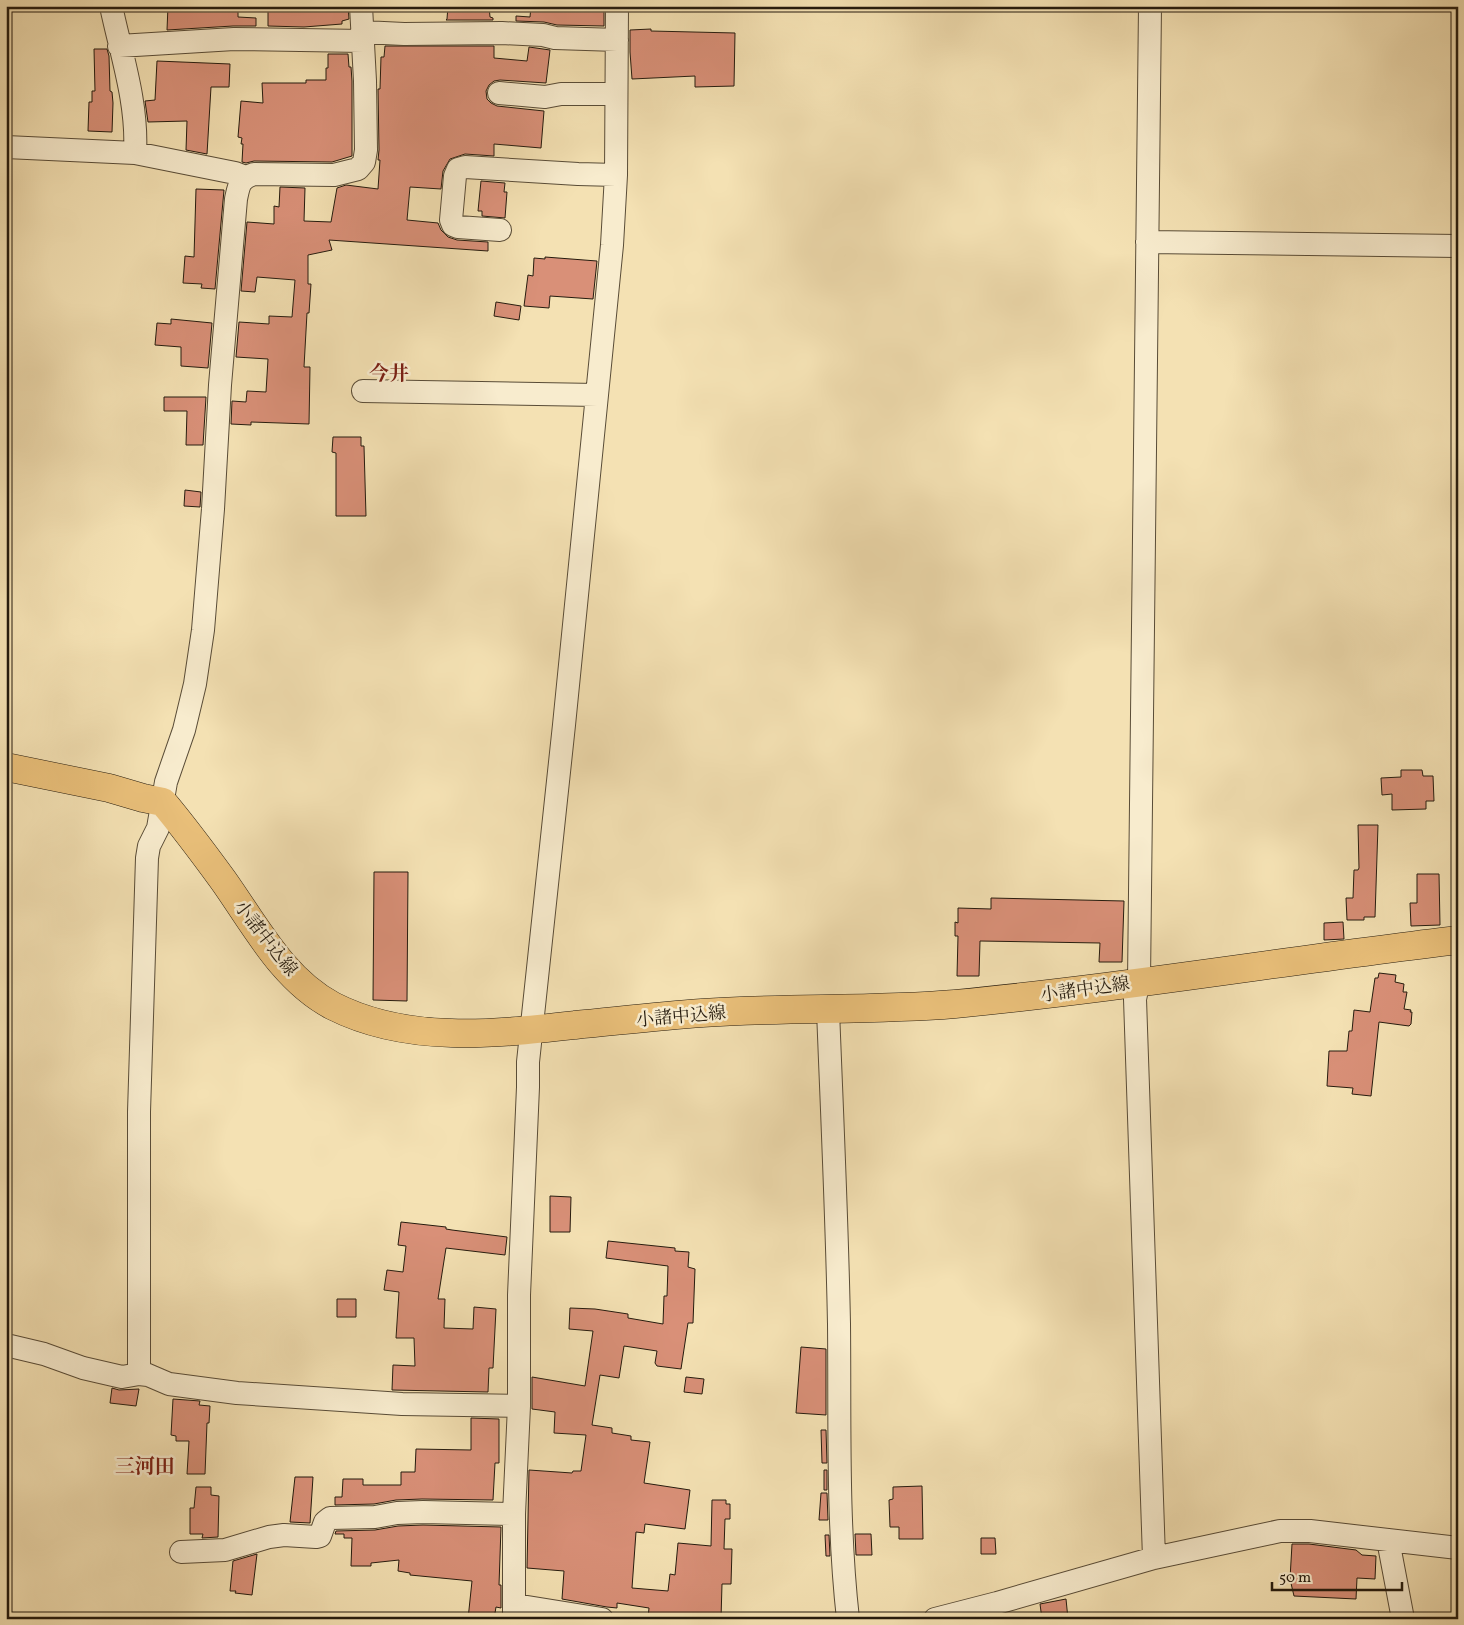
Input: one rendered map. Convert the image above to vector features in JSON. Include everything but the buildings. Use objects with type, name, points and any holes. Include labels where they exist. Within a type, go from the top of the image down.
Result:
[{"type":"main road","points":[[6,767],[109,788],[163,802]]},
{"type":"main road","name":"小諸中込線","points":[[163,802],[222,879],[287,970],[310,991],[332,1005],[383,1024],[430,1033],[531,1030],[750,1010],[828,1010],[950,1004],[1080,990],[1458,940]]},
{"type":"street","points":[[111,6],[134,109],[135,153]]},
{"type":"street","points":[[139,1374],[139,1112],[147,858],[149,846],[158,828],[166,782],[184,730],[195,684],[203,630],[214,509],[220,385],[236,199],[239,184],[245,177],[254,174],[334,175],[358,169],[364,162],[366,150],[365,80],[361,6]]},
{"type":"street","points":[[602,1619],[515,1612],[514,1514],[519,1406],[520,1285],[528,1062],[612,244],[616,174],[617,6]]},
{"type":"street","points":[[1150,6],[1139,982],[1135,999],[1154,1558]]},
{"type":"street","points":[[119,46],[234,39],[404,34],[502,33],[543,35],[555,38],[617,40]]},
{"type":"street","points":[[499,93],[545,97],[560,94],[616,94]]},
{"type":"street","points":[[6,148],[135,153],[235,173],[245,177]]},
{"type":"street","points":[[500,230],[453,225],[451,220],[455,176],[458,169],[465,167],[578,174],[616,174]]},
{"type":"street","points":[[1147,242],[1458,246]]},
{"type":"street","points":[[363,391],[597,395]]},
{"type":"street","points":[[828,1010],[836,1192],[841,1511],[848,1619]]},
{"type":"street","points":[[6,1345],[44,1354],[83,1368],[122,1377],[139,1374],[148,1375],[169,1384],[237,1393],[402,1404],[519,1406]]},
{"type":"street","points":[[181,1552],[225,1550],[269,1537],[284,1535],[316,1538],[320,1536],[325,1522],[330,1518],[375,1517],[397,1513],[423,1512],[514,1514]]},
{"type":"street","points":[[935,1619],[1154,1558],[1280,1531],[1310,1531],[1458,1548]]},
{"type":"street","points":[[1388,1540],[1403,1619]]},
{"type":"district","name":"今井","points":[[389,373]]},
{"type":"district","name":"三河田","points":[[145,1466]]}]
